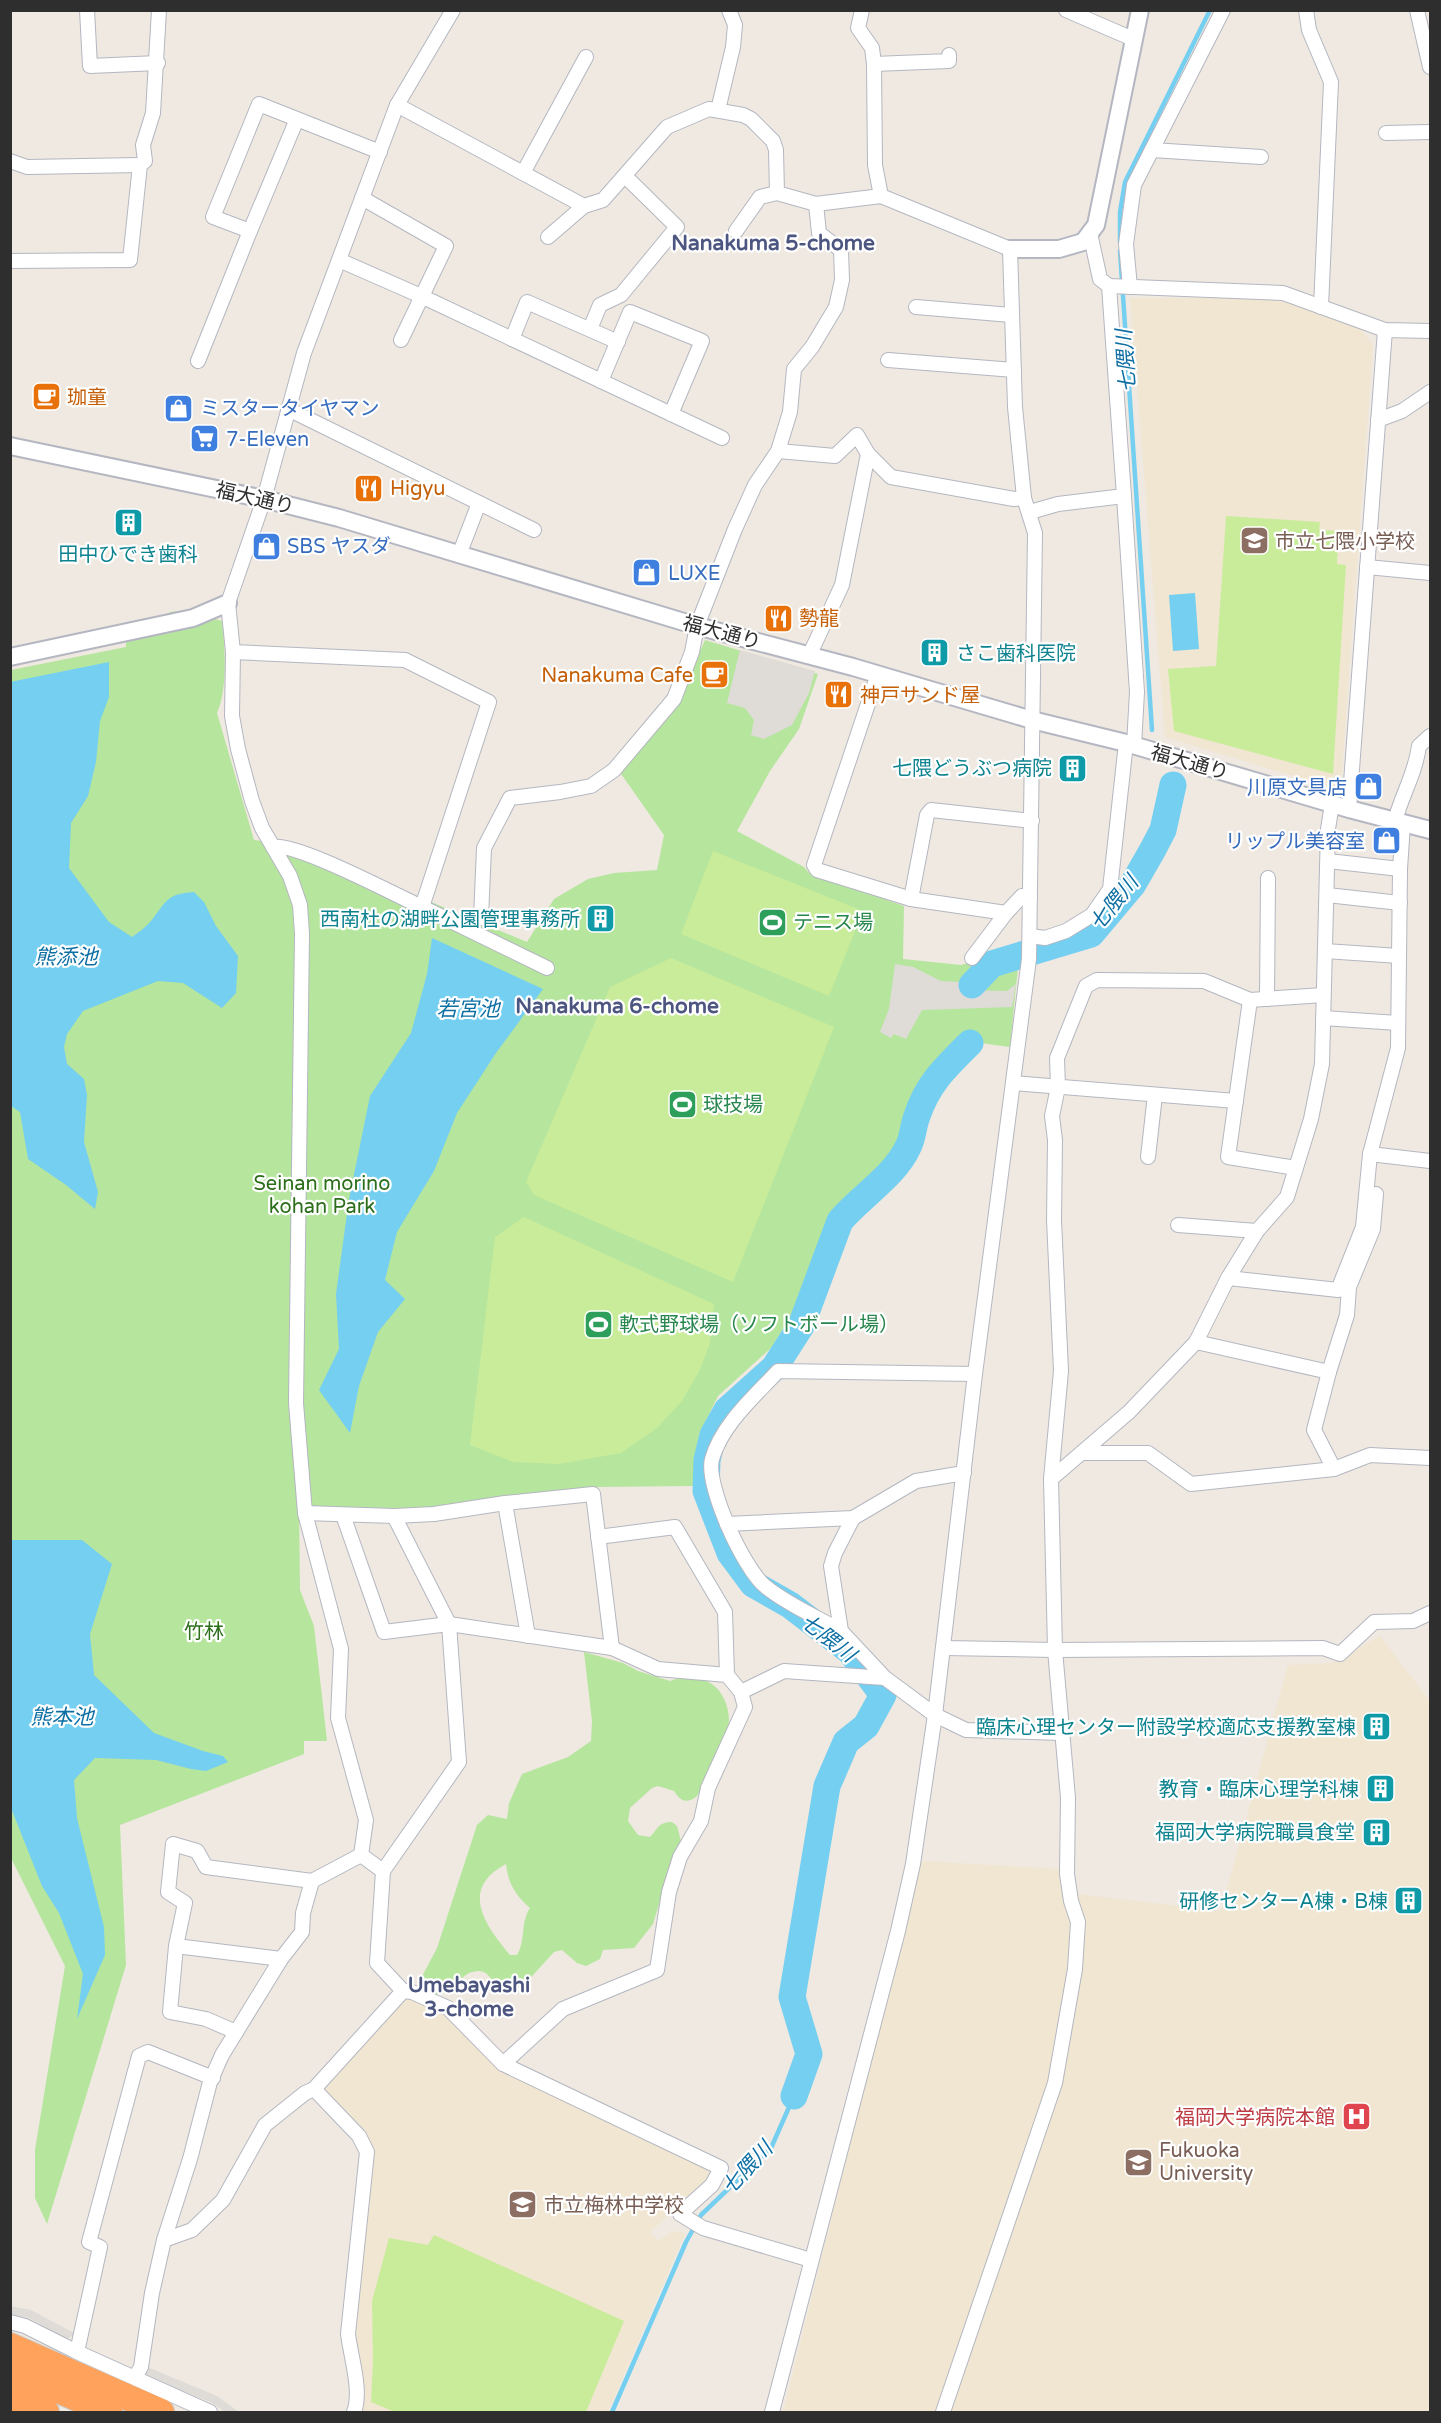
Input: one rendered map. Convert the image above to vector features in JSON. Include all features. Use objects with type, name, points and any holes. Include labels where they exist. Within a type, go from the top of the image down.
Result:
[{"type":"highway","points":[[10,2346],[161,2412]]},
{"type":"highway","points":[[10,2369],[109,2412]]},
{"type":"highway","points":[[10,2397],[46,2412]]},
{"type":"highway","points":[[10,2407],[24,2412]]},
{"type":"street","points":[[87,10],[90,66],[158,63]]},
{"type":"street","points":[[10,261],[130,260],[140,165],[145,160],[143,144],[153,112],[158,63],[159,10]]},
{"type":"street","points":[[361,1855],[366,1820],[338,1718],[341,1649],[305,1513],[296,1403],[302,934],[300,905],[290,876],[262,828],[238,749],[232,716],[233,652],[228,603],[264,499],[304,353],[397,105],[453,10]]},
{"type":"street","points":[[717,110],[733,47],[735,25],[729,10]]},
{"type":"street","points":[[862,10],[858,28],[872,48],[874,64],[875,165],[881,196]]},
{"type":"street","points":[[1066,10],[1133,39]]},
{"type":"street","points":[[736,231],[760,197],[777,193],[816,204],[881,196],[1010,249],[1059,249],[1083,242],[1096,225],[1140,10]]},
{"type":"street","points":[[1130,287],[1126,243],[1134,185],[1223,10]]},
{"type":"street","points":[[1306,10],[1309,30],[1330,82],[1321,307]]},
{"type":"street","points":[[1417,10],[1431,66]]},
{"type":"street","points":[[874,64],[949,61],[949,54]]},
{"type":"street","points":[[523,173],[586,57]]},
{"type":"street","points":[[250,231],[213,217],[259,104],[380,152]]},
{"type":"street","points":[[397,105],[584,206]]},
{"type":"street","points":[[548,237],[584,206],[603,200],[626,177],[667,127],[709,109],[744,115],[773,141],[776,150],[777,193]]},
{"type":"street","points":[[198,361],[297,119]]},
{"type":"street","points":[[1386,134],[1431,132]]},
{"type":"street","points":[[1152,150],[1261,157]]},
{"type":"street","points":[[10,161],[27,167],[140,165]]},
{"type":"street","points":[[590,329],[600,305],[621,295],[677,227],[626,177]]},
{"type":"street","points":[[362,198],[446,246],[401,340]]},
{"type":"street","points":[[481,918],[484,848],[510,798],[591,786],[614,770],[674,699],[692,652],[697,626],[755,485],[778,451],[790,412],[794,369],[812,347],[836,307],[842,280],[841,250],[819,233],[816,204]]},
{"type":"street","points":[[1090,233],[1100,279],[1109,286],[1283,293],[1385,330],[1431,331]]},
{"type":"street","points":[[772,2412],[898,1931],[913,1864],[935,1715],[975,1374],[1029,959],[1035,533],[1024,498],[1014,370],[1010,249]]},
{"type":"street","points":[[339,260],[421,296],[722,438]]},
{"type":"street","points":[[1030,939],[1045,938],[1065,931],[1092,915],[1110,889],[1112,857],[1137,692],[1109,286]]},
{"type":"street","points":[[512,339],[527,302],[618,342]]},
{"type":"street","points":[[916,307],[1011,315]]},
{"type":"street","points":[[601,381],[630,312],[702,340],[671,414]]},
{"type":"street","points":[[1348,808],[1385,330]]},
{"type":"street","points":[[888,360],[1014,370]]},
{"type":"street","points":[[1378,420],[1402,411],[1431,392]]},
{"type":"street","points":[[288,409],[534,530]]},
{"type":"street","points":[[778,451],[835,456],[857,435],[868,454],[891,477],[1014,500],[1024,498]]},
{"type":"street","name":"福大通り","points":[[10,447],[264,499],[339,518],[697,626],[878,674],[1032,720],[1130,744],[1332,804],[1431,830]]},
{"type":"street","points":[[810,656],[842,585],[868,454]]},
{"type":"street","points":[[1030,512],[1058,504],[1124,496]]},
{"type":"street","points":[[459,555],[479,503]]},
{"type":"street","points":[[1367,567],[1431,573]]},
{"type":"street","points":[[10,657],[193,618],[228,603]]},
{"type":"street","points":[[233,652],[405,660],[489,702],[422,907]]},
{"type":"street","points":[[878,674],[814,865],[817,870],[911,899],[1006,913]]},
{"type":"street","points":[[1228,1278],[1338,1290],[1363,1227],[1370,1154],[1398,1048],[1399,823],[1402,796],[1410,782],[1419,746],[1431,736]]},
{"type":"street","points":[[1051,1479],[1129,1412],[1196,1342],[1228,1278],[1257,1232],[1287,1197],[1311,1119],[1322,1064],[1328,829],[1332,804]]},
{"type":"street","points":[[911,899],[927,815],[931,810],[1032,821]]},
{"type":"street","points":[[273,847],[281,845],[308,854],[547,968]]},
{"type":"street","points":[[1328,861],[1400,869]]},
{"type":"street","points":[[1267,999],[1268,878]]},
{"type":"street","points":[[1327,895],[1400,903]]},
{"type":"street","points":[[972,958],[1022,896],[1030,898]]},
{"type":"street","points":[[1325,951],[1399,956]]},
{"type":"street","points":[[943,2412],[1055,2083],[1075,1969],[1078,1922],[1071,1901],[1067,1874],[1068,1798],[1055,1650],[1051,1479],[1061,1371],[1054,1220],[1055,1140],[1052,1116],[1058,1087],[1057,1058],[1086,986],[1097,980],[1204,981],[1250,1000],[1323,996]]},
{"type":"street","points":[[1250,1000],[1228,1157],[1296,1168]]},
{"type":"street","points":[[1323,1018],[1398,1023]]},
{"type":"street","points":[[1013,1083],[1236,1101]]},
{"type":"street","points":[[1148,1157],[1155,1095]]},
{"type":"street","points":[[1370,1154],[1431,1161]]},
{"type":"street","points":[[1334,1469],[1314,1430],[1347,1315],[1349,1287],[1373,1229],[1376,1194]]},
{"type":"street","points":[[1178,1225],[1257,1232]]},
{"type":"street","points":[[1196,1342],[1329,1372]]},
{"type":"street","points":[[975,1374],[778,1371],[724,1435],[712,1458],[711,1476],[727,1524],[749,1568],[765,1587],[841,1632],[885,1678],[935,1715],[966,1730],[1061,1733]]},
{"type":"street","points":[[1082,1453],[1148,1453],[1191,1484],[1334,1469],[1370,1455],[1431,1458]]},
{"type":"street","points":[[727,1524],[853,1518],[916,1481],[963,1473]]},
{"type":"street","points":[[305,1513],[394,1516],[434,1514],[505,1503],[593,1494],[612,1648]]},
{"type":"street","points":[[505,1503],[528,1636]]},
{"type":"street","points":[[343,1515],[384,1632],[448,1624],[612,1648],[658,1669],[727,1675]]},
{"type":"street","points":[[394,1516],[448,1624],[459,1762],[383,1871],[376,1963],[403,1991],[412,1992],[448,2008],[503,2064],[721,2168],[712,2185],[680,2214],[703,2228],[811,2260]]},
{"type":"street","points":[[841,1632],[831,1566],[853,1518]]},
{"type":"street","points":[[503,2064],[563,2009],[657,1970],[669,1892],[680,1857],[701,1821],[708,1788],[745,1707],[741,1692],[727,1675],[725,1611],[675,1527],[598,1537]]},
{"type":"street","points":[[943,1648],[1055,1650],[1323,1648],[1340,1654],[1374,1622],[1413,1621],[1431,1613]]},
{"type":"street","points":[[741,1692],[784,1671],[885,1678]]},
{"type":"street","points":[[236,2032],[206,2019],[170,2012],[176,1946],[185,1903],[168,1892],[173,1844],[197,1851],[206,1868],[312,1881],[361,1855]]},
{"type":"street","points":[[361,1855],[383,1871]]},
{"type":"street","points":[[135,2377],[141,2367],[152,2293],[164,2240],[190,2159],[210,2082],[222,2055],[236,2032],[281,1959],[302,1932],[303,1913],[312,1881]]},
{"type":"street","points":[[176,1946],[281,1959]]},
{"type":"street","points":[[164,2240],[192,2230],[223,2200],[265,2125],[305,2093],[314,2090],[403,1991]]},
{"type":"street","points":[[76,2352],[100,2247],[89,2242],[139,2056],[148,2052],[213,2078]]},
{"type":"street","points":[[314,2090],[359,2136],[367,2152],[348,2334],[357,2386],[357,2406],[354,2412]]},
{"type":"street","points":[[10,2322],[25,2326],[76,2352],[210,2412]]},
{"type":"shaded area","name":"市立七隈小学校","points":[[1130,298],[1271,298],[1358,326],[1373,345],[1341,782],[1333,788],[1165,737]]},
{"type":"shaded area","points":[[740,650],[815,671],[809,693],[792,725],[764,739],[751,735],[754,720],[745,708],[727,703]]},
{"type":"shaded area","points":[[895,964],[913,967],[941,981],[959,982],[960,990],[1007,991],[1016,984],[1012,1007],[922,1010],[906,1039],[894,1034],[891,1038],[880,1032],[889,1009]]},
{"type":"shaded area","name":"Fukuoka University","points":[[1380,1636],[1430,1701],[1430,2412],[783,2412],[921,1861],[1060,1869],[1061,1892],[1221,1911],[1288,1665],[1331,1663]]},
{"type":"shaded area","name":"市立梅林中学校","points":[[410,1995],[443,2010],[502,2071],[711,2169],[707,2180],[650,2232],[658,2241],[674,2231],[685,2233],[608,2412],[359,2412],[363,2401],[355,2325],[362,2241],[374,2149],[324,2094],[325,2085],[400,1997]]},
{"type":"shaded area","points":[[10,2306],[31,2310],[76,2334],[67,2339],[29,2318],[11,2315]]},
{"type":"shaded area","points":[[145,2366],[217,2396],[239,2412],[225,2412],[212,2403],[150,2378],[145,2375]]},
{"type":"green space","points":[[1226,516],[1320,522],[1319,530],[1339,531],[1337,564],[1346,565],[1333,774],[1174,731],[1168,669],[1216,666]]},
{"type":"green space","name":"Seinan morino kohan Park","points":[[187,610],[222,621],[225,655],[224,680],[217,713],[254,840],[295,845],[527,942],[554,899],[588,879],[614,873],[657,870],[664,835],[619,771],[671,715],[705,640],[818,674],[799,729],[770,771],[737,831],[804,867],[809,873],[904,906],[903,959],[961,965],[1020,947],[1010,1047],[965,1041],[927,1081],[906,1146],[880,1177],[843,1205],[804,1296],[771,1348],[718,1396],[699,1435],[694,1486],[596,1487],[399,1512],[399,1508],[299,1507],[300,1590],[314,1626],[327,1741],[304,1741],[304,1754],[120,1825],[126,1965],[47,2224],[35,2198],[35,2150],[65,1966],[11,1858],[11,670],[126,647],[126,640],[140,635],[170,612]]},
{"type":"green space","name":"テニス場","points":[[713,851],[863,911],[829,996],[681,934]]},
{"type":"green space","name":"球技場","points":[[671,958],[834,1027],[733,1282],[534,1195],[526,1182],[610,987]]},
{"type":"green space","name":"軟式野球場（ソフトボール場）","points":[[524,1217],[714,1304],[710,1343],[700,1370],[682,1401],[657,1428],[621,1453],[559,1464],[513,1462],[470,1445],[495,1237]]},
{"type":"green space","points":[[584,1652],[623,1663],[638,1671],[670,1681],[693,1673],[718,1689],[727,1705],[729,1719],[724,1746],[697,1796],[684,1801],[674,1791],[658,1786],[652,1788],[630,1808],[628,1821],[638,1835],[650,1837],[661,1825],[672,1822],[677,1826],[682,1845],[665,1884],[653,1924],[634,1948],[603,1950],[600,1959],[586,1966],[577,1963],[562,1950],[554,1952],[524,1985],[505,1994],[498,1989],[487,1974],[478,1971],[464,1976],[449,1991],[442,1994],[421,1991],[418,1984],[437,1948],[477,1825],[488,1815],[507,1819],[509,1803],[522,1774],[568,1757],[591,1741],[592,1721]],"holes":[[[506,1864],[513,1888],[530,1908],[517,1955],[510,1955],[501,1944],[485,1920],[481,1908],[480,1896],[483,1885],[492,1874]]]},
{"type":"green space","points":[[434,2235],[624,2321],[586,2412],[395,2412],[371,2402],[372,2301],[389,2238],[428,2245]]},
{"type":"water","points":[[1195,593],[1199,649],[1173,651],[1169,595]]},
{"type":"water","name":"熊添池","points":[[109,662],[109,697],[100,721],[96,762],[88,796],[71,823],[69,868],[109,922],[132,937],[149,923],[172,897],[194,892],[204,902],[216,926],[238,956],[236,993],[222,1008],[183,983],[158,981],[83,1011],[67,1034],[64,1047],[67,1064],[84,1079],[87,1095],[84,1142],[98,1192],[95,1209],[66,1185],[28,1159],[20,1112],[11,1106],[10,682]]},
{"type":"water","name":"若宮池","points":[[432,938],[543,989],[496,1053],[457,1113],[434,1171],[397,1232],[385,1280],[405,1299],[378,1332],[359,1386],[350,1433],[319,1390],[339,1349],[336,1294],[349,1199],[370,1096],[411,1033],[427,974]]},
{"type":"water","name":"熊本池","points":[[11,1540],[82,1540],[112,1564],[90,1634],[94,1675],[154,1733],[223,1756],[228,1762],[206,1771],[156,1760],[95,1758],[74,1780],[77,1818],[104,1927],[105,1955],[77,2019],[83,1974],[59,1913],[42,1886],[11,1808]]},
{"type":"waterway","name":"七隈川","points":[[1120,242],[1120,212],[1125,182],[1210,10]]},
{"type":"waterway","name":"七隈川","points":[[1120,251],[1152,730]]},
{"type":"waterway","name":"七隈川","points":[[972,985],[992,964],[1091,934],[1133,884],[1152,851],[1163,830],[1173,785]]},
{"type":"waterway","name":"七隈川","points":[[794,2096],[809,2054],[792,1997],[827,1786],[846,1742],[866,1726],[883,1695],[850,1651],[790,1605],[753,1584],[730,1553],[706,1491],[707,1460],[713,1435],[727,1410],[774,1368],[801,1326],[840,1221],[886,1177],[902,1158],[910,1143],[921,1104],[932,1085],[970,1043]]},
{"type":"waterway","name":"七隈川","points":[[612,2412],[686,2242],[701,2215],[771,2148],[794,2096]]},
{"type":"place","name":"珈童","points":[[46,397]]},
{"type":"place","name":"ミスタータイヤマン","points":[[179,408]]},
{"type":"place","name":"7-Eleven","points":[[205,439]]},
{"type":"place","name":"Higyu","points":[[369,488]]},
{"type":"place","name":"田中ひでき歯科","points":[[128,523]]},
{"type":"place","name":"市立七隈小学校","points":[[1254,541]]},
{"type":"place","name":"SBS ヤスダ","points":[[266,546]]},
{"type":"place","name":"LUXE","points":[[647,573]]},
{"type":"place","name":"勢龍","points":[[778,618]]},
{"type":"place","name":"さこ歯科医院","points":[[935,653]]},
{"type":"place","name":"Nanakuma Cafe","points":[[714,675]]},
{"type":"place","name":"神戸サンド屋","points":[[839,695]]},
{"type":"place","name":"七隈どうぶつ病院","points":[[1073,768]]},
{"type":"place","name":"川原文具店","points":[[1368,787]]},
{"type":"place","name":"リップル美容室","points":[[1386,841]]},
{"type":"place","name":"西南杜の湖畔公園管理事務所","points":[[601,919]]},
{"type":"place","name":"テニス場","points":[[772,922]]},
{"type":"place","name":"球技場","points":[[682,1104]]},
{"type":"place","name":"軟式野球場（ソフトボール場）","points":[[598,1324]]},
{"type":"place","name":"臨床心理センター附設学校適応支援教室棟","points":[[1377,1727]]},
{"type":"place","name":"教育・臨床心理学科棟","points":[[1380,1789]]},
{"type":"place","name":"福岡大学病院職員食堂","points":[[1376,1832]]},
{"type":"place","name":"研修センターA棟・B棟","points":[[1409,1901]]},
{"type":"place","name":"福岡大学病院本館","points":[[1356,2117]]},
{"type":"place","name":"Fukuoka University","points":[[1138,2162]]},
{"type":"place","name":"市立梅林中学校","points":[[523,2205]]},
{"type":"district","name":"Nanakuma 5-chome","points":[[773,243]]},
{"type":"district","name":"Nanakuma 6-chome","points":[[617,1006]]},
{"type":"district","name":"Umebayashi 3-chome","points":[[469,1997]]},
{"type":"park label","name":"竹林","points":[[204,1631]]}]
